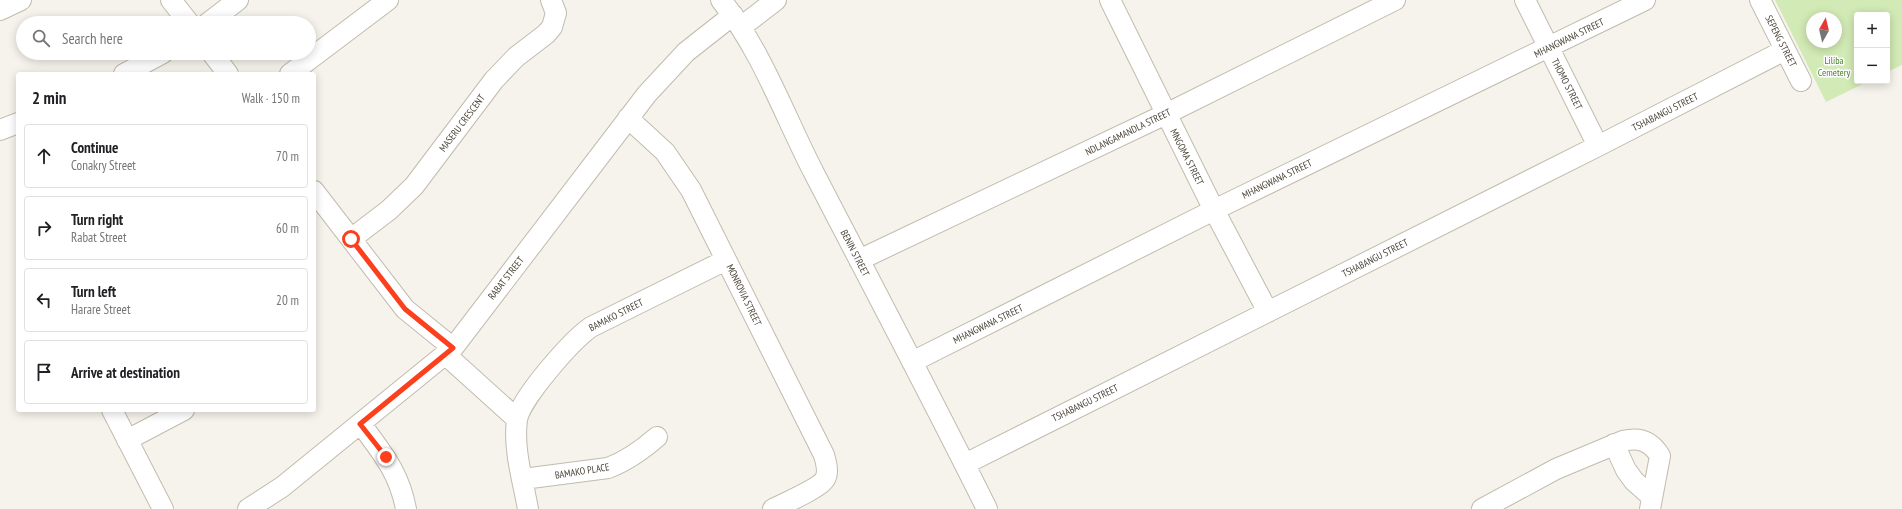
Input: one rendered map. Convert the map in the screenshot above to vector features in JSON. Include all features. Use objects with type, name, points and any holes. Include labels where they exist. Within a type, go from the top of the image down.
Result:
[{"type":"street","points":[[0,10],[21,0]]},
{"type":"street","points":[[171,0],[183,16]]},
{"type":"street","points":[[217,16],[238,0]]},
{"type":"street","points":[[316,54],[388,0]]},
{"type":"street","name":"MASERU CRESCENT","points":[[351,239],[389,210],[414,186],[494,80],[516,57],[552,28],[556,14],[551,0]]},
{"type":"street","name":"BENIN STREET","points":[[721,0],[737,21],[757,54],[808,162],[987,509]]},
{"type":"street","name":"RABAT STREET","points":[[248,509],[282,487],[449,351],[628,118],[664,74],[686,52],[737,21],[776,0]]},
{"type":"street","name":"MNGOMA STREET","points":[[1110,0],[1214,210],[1268,312]]},
{"type":"street","name":"NDLANGAMANDLA STREET","points":[[859,260],[1166,114],[1395,0]]},
{"type":"street","name":"THOMO STREET","points":[[1525,0],[1598,146]]},
{"type":"street","name":"MHANGWANA STREET","points":[[912,362],[1214,210],[1645,0]]},
{"type":"street","name":"SEPENG STREET","points":[[1760,0],[1801,81]]},
{"type":"street","name":"TSHABANGU STREET","points":[[964,464],[1598,146],[1785,50]]},
{"type":"street","points":[[128,72],[149,60]]},
{"type":"street","points":[[217,60],[226,72]]},
{"type":"street","points":[[293,72],[309,60]]},
{"type":"street","name":"MONROVIA STREET","points":[[628,118],[672,161],[691,190],[827,462],[827,474],[818,486],[773,509]]},
{"type":"street","points":[[0,130],[16,124]]},
{"type":"street","points":[[316,194],[405,309],[517,419]]},
{"type":"street","name":"BAMAKO STREET","points":[[528,509],[516,436],[517,419],[524,405],[547,372],[567,347],[582,333],[604,319],[726,260]]},
{"type":"street","points":[[113,412],[163,509]]},
{"type":"street","points":[[127,440],[180,412]]},
{"type":"street","points":[[360,424],[392,467],[403,492],[406,509]]},
{"type":"street","name":"BAMAKO PLACE","points":[[523,479],[608,468],[620,464],[639,452],[657,437]]},
{"type":"street","points":[[1482,509],[1556,469],[1614,444],[1633,438],[1644,441],[1655,447],[1660,456],[1651,503]]},
{"type":"street","points":[[1614,444],[1626,470],[1651,503]]},
{"type":"green space","name":"Liliba Cemetery","points":[[1775,0],[1902,0],[1902,65],[1890,71],[1890,12],[1854,12],[1854,84],[1863,84],[1826,102]]},
{"type":"route","points":[[351,239],[381,280],[405,309],[453,348],[360,424],[386,457]]}]
